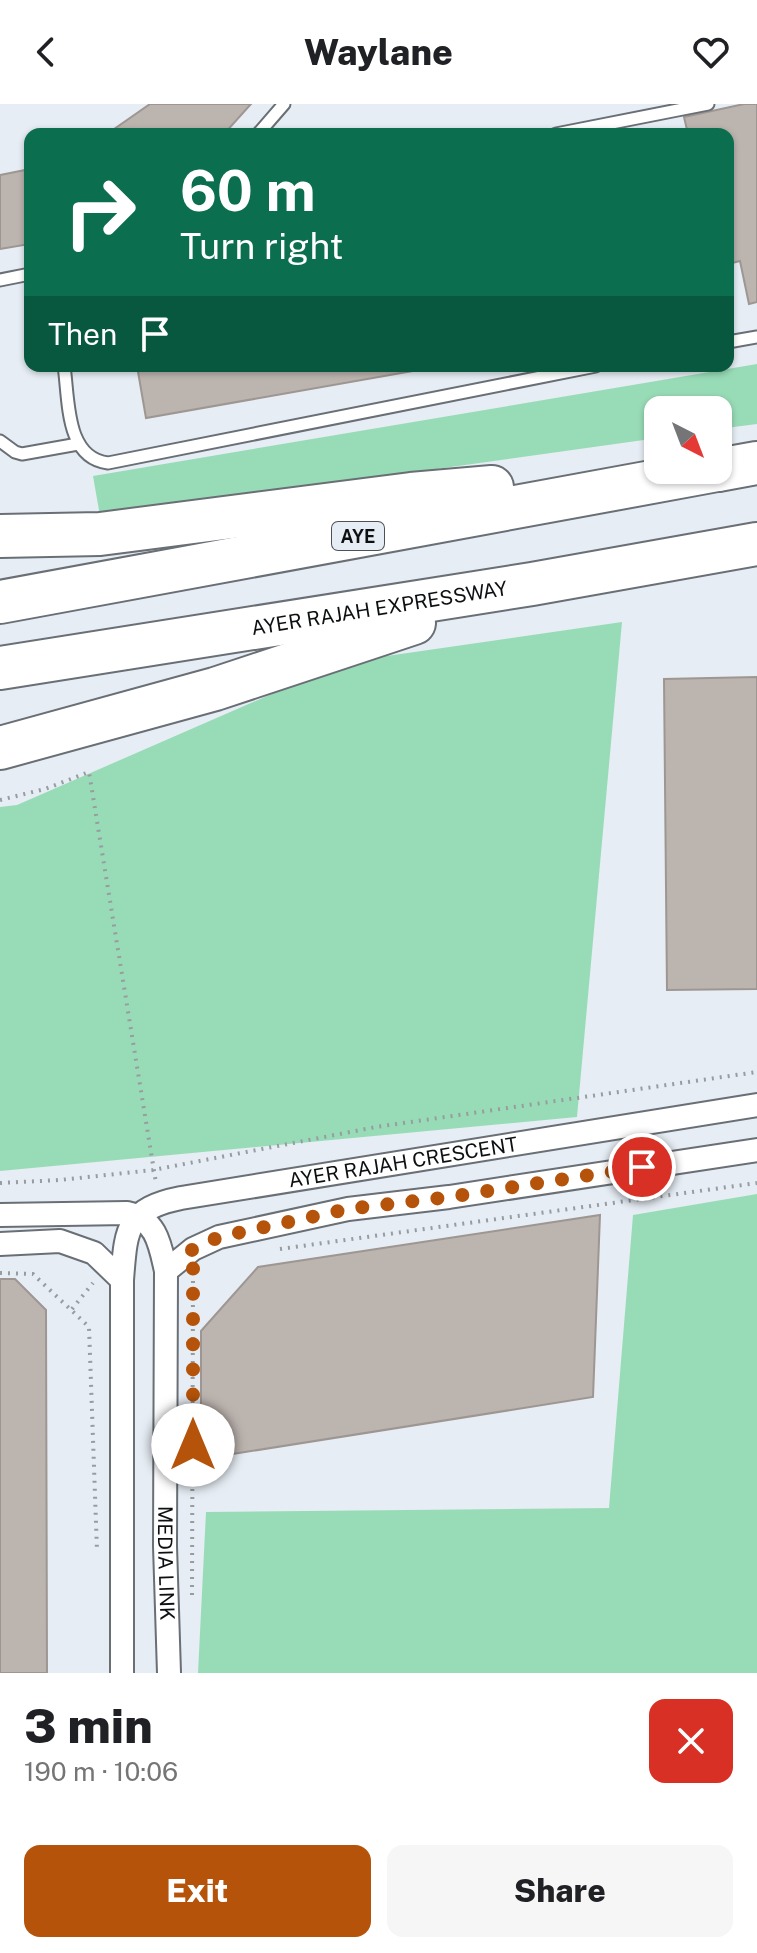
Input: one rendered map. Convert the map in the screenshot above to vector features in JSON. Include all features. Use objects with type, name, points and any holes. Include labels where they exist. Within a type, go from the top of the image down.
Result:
[{"type":"highway","points":[[0,536],[100,534],[411,494],[644,473]]},
{"type":"highway","name":"AYE","points":[[0,602],[644,483]]},
{"type":"highway","name":"AYER RAJAH EXPRESSWAY","points":[[0,668],[532,584],[757,544]]},
{"type":"highway","points":[[0,748],[215,689],[532,584]]},
{"type":"street","name":"AYER RAJAH CRESCENT","points":[[139,1216],[160,1202],[181,1198],[757,1105]]},
{"type":"street","points":[[166,1271],[193,1249],[219,1237],[348,1209],[449,1197],[757,1150]]},
{"type":"street","points":[[0,1215],[112,1213],[139,1216]]},
{"type":"street","points":[[122,1673],[114,1272],[126,1233],[139,1216]]},
{"type":"street","name":"MEDIA LINK","points":[[139,1216],[158,1234],[166,1271],[165,1546],[169,1673]]},
{"type":"street","points":[[0,1244],[60,1241],[94,1253],[114,1272]]},
{"type":"lane","points":[[263,128],[284,104]]},
{"type":"lane","points":[[586,128],[708,104]]},
{"type":"lane","points":[[0,280],[24,275]]},
{"type":"lane","points":[[734,341],[757,337]]},
{"type":"lane","points":[[65,372],[74,437],[81,450],[97,462],[108,463],[552,372]]},
{"type":"lane","points":[[0,441],[22,454],[78,444]]},
{"type":"path","points":[[0,800],[45,789],[89,772],[153,1170]]},
{"type":"path","points":[[0,1183],[153,1170],[376,1127],[757,1072]]},
{"type":"path","points":[[266,1251],[757,1183]]},
{"type":"path","points":[[185,1256],[193,1264],[192,1597]]},
{"type":"path","points":[[72,1309],[114,1272]]},
{"type":"path","points":[[0,1273],[33,1274],[89,1327],[97,1566]]},
{"type":"green space","points":[[757,364],[757,424],[732,427],[732,396],[644,396],[644,440],[100,516],[93,476],[710,372],[734,372],[734,368]]},
{"type":"green space","points":[[622,622],[577,1117],[0,1171],[0,807],[17,805],[345,662]]},
{"type":"green space","points":[[757,1194],[757,1673],[198,1673],[206,1512],[609,1508],[633,1215]]},
{"type":"building","points":[[150,104],[251,104],[229,128],[116,128]]},
{"type":"building","points":[[757,104],[757,302],[749,304],[740,261],[734,262],[734,128],[687,128],[684,117]]},
{"type":"building","points":[[24,170],[24,245],[0,249],[0,175]]},
{"type":"building","points":[[138,372],[407,372],[146,418]]},
{"type":"building","points":[[757,677],[757,989],[667,990],[664,679]]},
{"type":"building","points":[[600,1215],[593,1397],[201,1459],[201,1331],[258,1267]]},
{"type":"building","points":[[0,1279],[15,1279],[46,1310],[47,1673],[0,1673]]},
{"type":"route","points":[[193,1445],[193,1264],[185,1256],[193,1249],[219,1237],[348,1209],[449,1197],[642,1167]]}]
